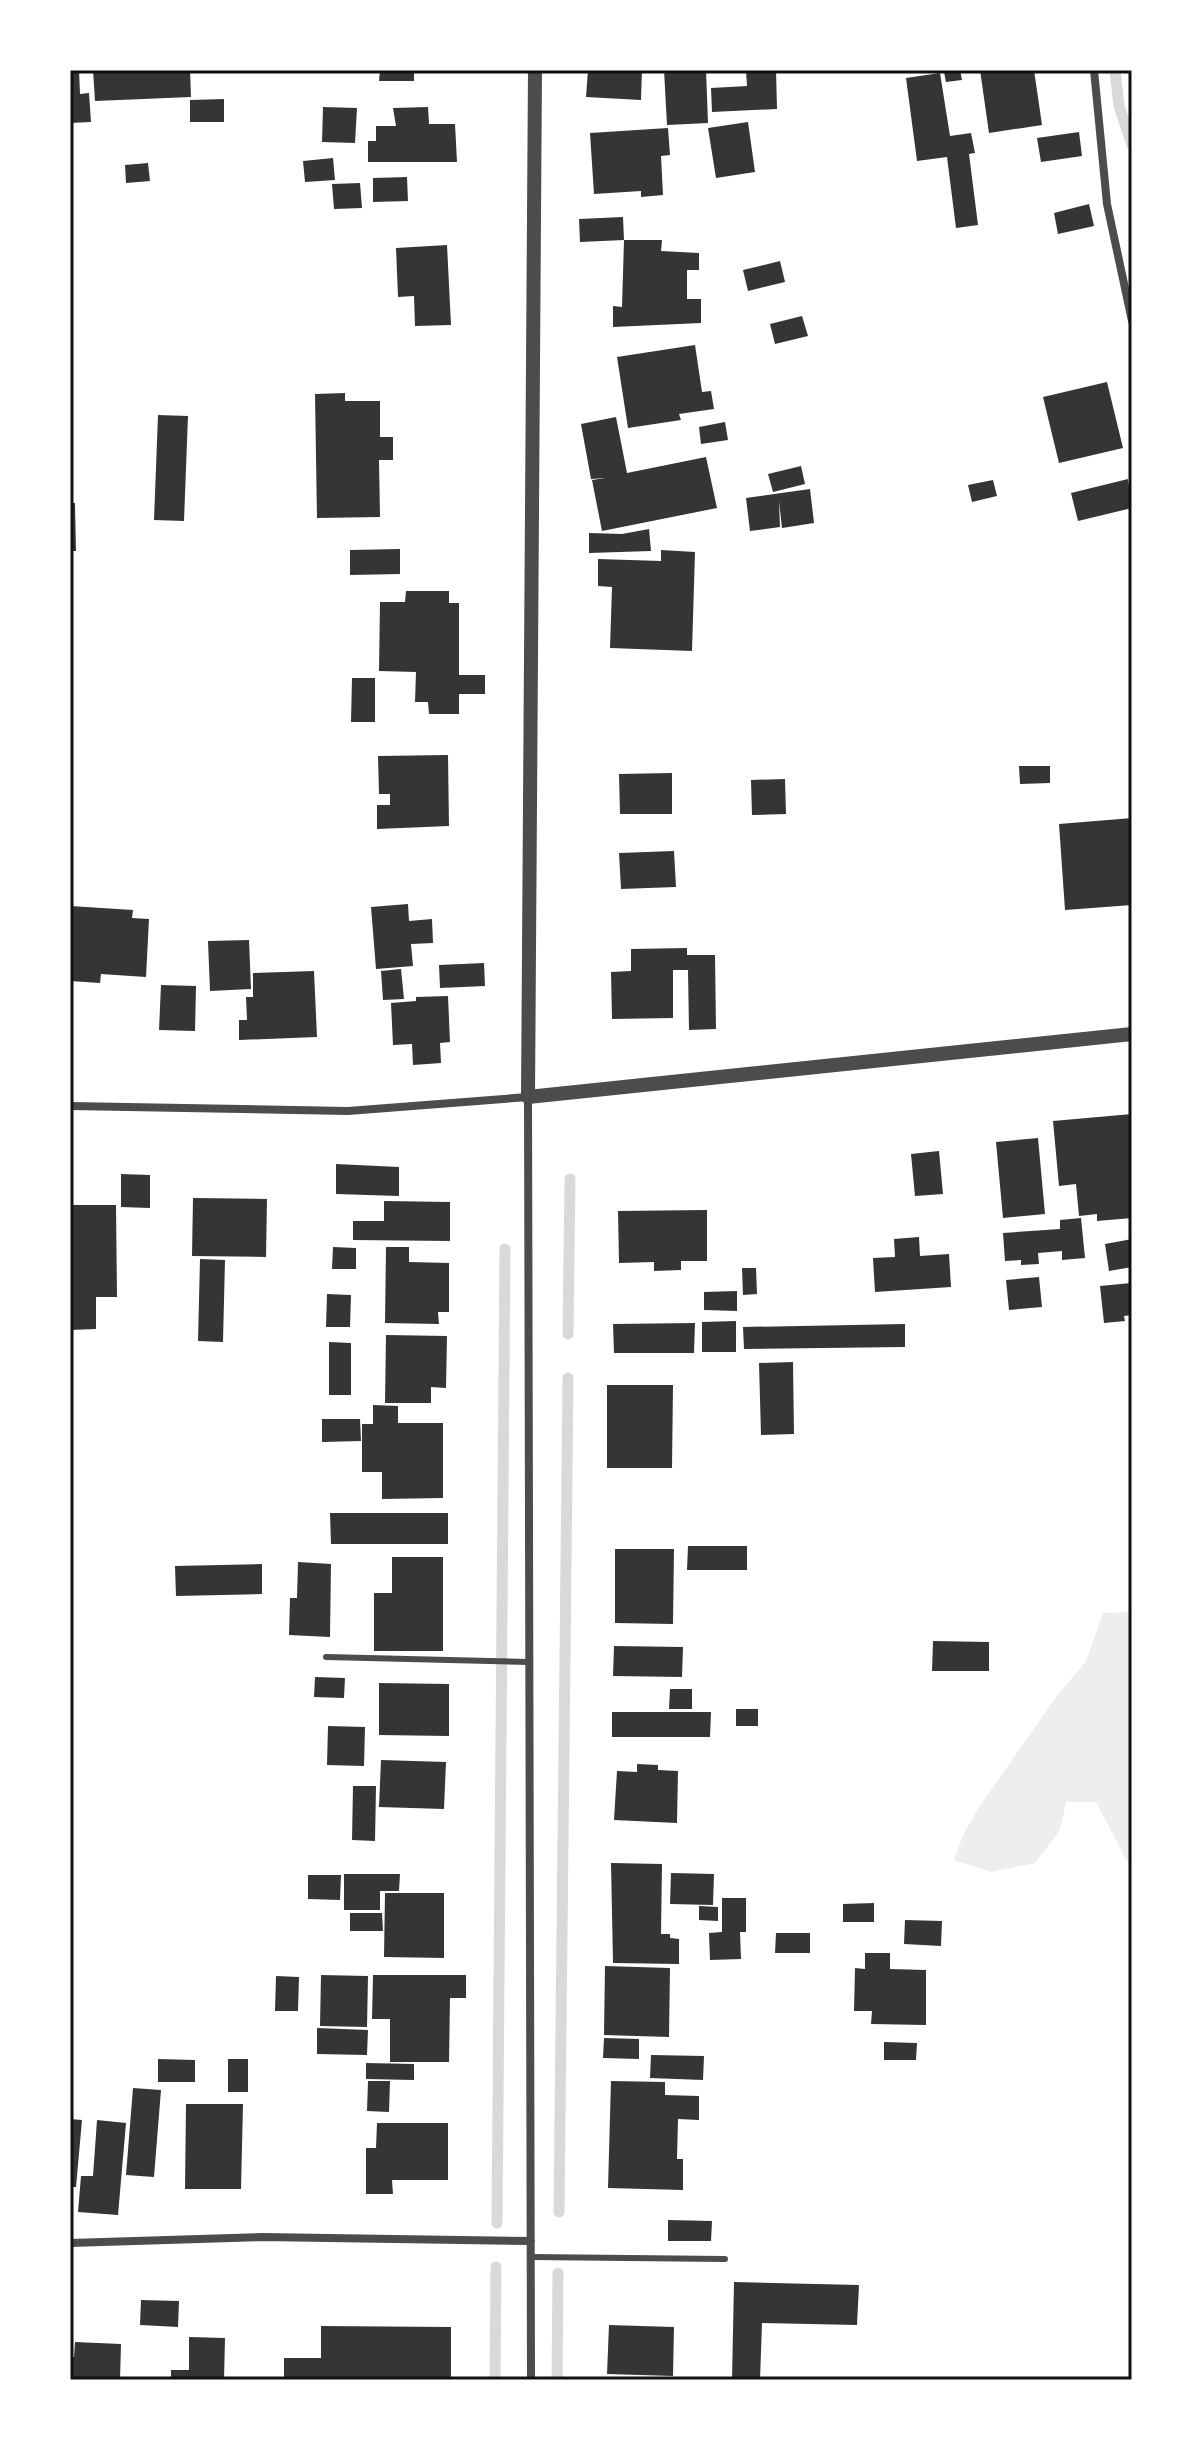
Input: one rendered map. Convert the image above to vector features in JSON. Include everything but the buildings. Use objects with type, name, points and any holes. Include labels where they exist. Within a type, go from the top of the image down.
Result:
[{"type":"street","points":[[531,2380],[528,1097],[535,70]]},
{"type":"street","points":[[1094,70],[1107,204],[1132,321]]},
{"type":"street","points":[[70,1106],[348,1111],[528,1097],[1132,1034]]},
{"type":"street","points":[[70,2243],[262,2237],[531,2241]]},
{"type":"lane","points":[[326,1657],[529,1662]]},
{"type":"lane","points":[[531,2257],[725,2259]]},
{"type":"shaded area","points":[[1132,1612],[1132,1862],[1127,1861],[1096,1802],[1066,1802],[1060,1830],[1035,1863],[991,1872],[954,1860],[964,1833],[981,1804],[1057,1696],[1086,1661],[1103,1613]]},
{"type":"waterway","points":[[1115,70],[1119,106],[1132,145]]},
{"type":"waterway","points":[[568,1334],[570,1179]]},
{"type":"waterway","points":[[497,2223],[505,1249]]},
{"type":"waterway","points":[[559,2212],[568,1378]]},
{"type":"waterway","points":[[495,2380],[496,2267]]},
{"type":"waterway","points":[[557,2380],[558,2273]]}]
